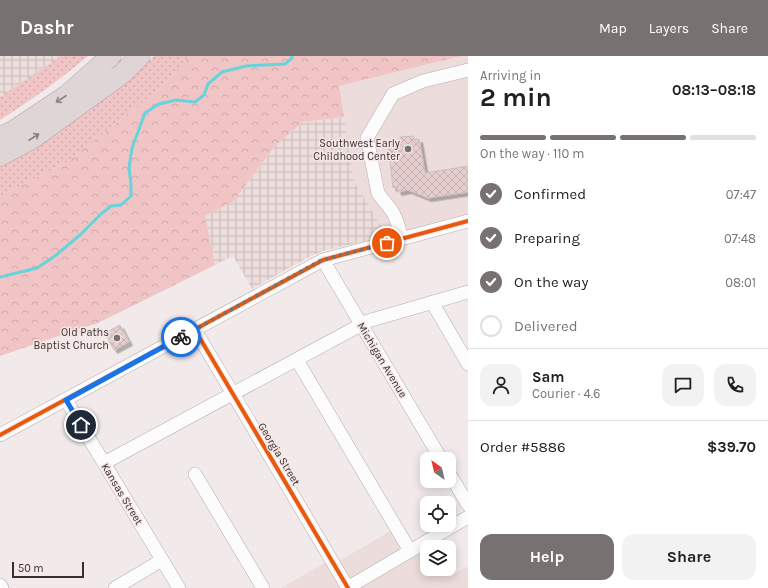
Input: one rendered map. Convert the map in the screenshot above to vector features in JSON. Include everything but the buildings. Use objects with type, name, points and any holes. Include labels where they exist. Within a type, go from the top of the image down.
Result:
[{"type":"highway","points":[[83,82],[105,56]]},
{"type":"highway","points":[[0,138],[67,95],[112,56]]},
{"type":"highway","points":[[0,156],[32,139],[122,74],[140,56]]},
{"type":"street","points":[[402,239],[396,217],[378,192],[368,138],[393,94],[423,81],[468,70]]},
{"type":"street","points":[[0,435],[322,260],[468,222]]},
{"type":"street","name":"Michigan Avenue","points":[[322,260],[437,452]]},
{"type":"street","points":[[104,463],[368,321],[468,292]]},
{"type":"street","points":[[432,302],[468,364]]},
{"type":"street","name":"Georgia Street","points":[[194,330],[348,588]]},
{"type":"street","points":[[297,360],[410,550]]},
{"type":"street","name":"Kansas Street","points":[[66,400],[179,588]]},
{"type":"street","points":[[195,474],[263,588]]},
{"type":"street","points":[[456,485],[468,505]]},
{"type":"street","points":[[348,588],[468,517]]},
{"type":"street","points":[[115,588],[162,560]]},
{"type":"shaded area","points":[[0,56],[61,56],[0,97]]},
{"type":"shaded area","name":"Southwest Early Childhood Center","points":[[461,56],[468,56],[468,214],[387,236],[354,181],[339,86]]},
{"type":"shaded area","points":[[344,117],[354,181],[387,236],[323,251],[307,258],[252,289],[233,256],[215,265],[205,216],[233,202],[275,146],[303,122]]},
{"type":"shaded area","points":[[394,529],[406,550],[351,582],[339,561]]},
{"type":"shaded area","points":[[420,548],[420,576],[456,576],[456,573],[468,566],[468,588],[353,588]]},
{"type":"shaded area","points":[[326,562],[341,588],[281,588]]},
{"type":"green space","points":[[61,56],[88,56],[45,90],[0,120],[0,97]]},
{"type":"green space","points":[[154,56],[189,56],[164,85],[67,162],[0,196],[0,165],[42,142],[90,110],[117,90]]},
{"type":"green space","points":[[189,56],[461,56],[339,86],[344,117],[303,122],[275,146],[233,202],[205,216],[215,265],[96,324],[0,356],[0,196],[67,162],[164,85]]},
{"type":"waterway","points":[[0,277],[37,268],[55,256],[111,206],[121,205],[131,196],[129,168],[132,148],[145,113],[159,104],[176,100],[195,102],[204,95],[208,84],[222,72],[246,66],[285,64],[292,58],[292,56]]},
{"type":"cycle path","points":[[0,435],[323,260],[468,221]]},
{"type":"cycle path","points":[[195,330],[348,588]]},
{"type":"way so far","points":[[181,337],[322,260],[387,243]]},
{"type":"place","name":"Southwest Early Childhood Center","points":[[408,149]]},
{"type":"place","name":"Old Paths Baptist Church","points":[[117,338]]},
{"type":"route","points":[[81,425],[66,400],[181,337]]}]
